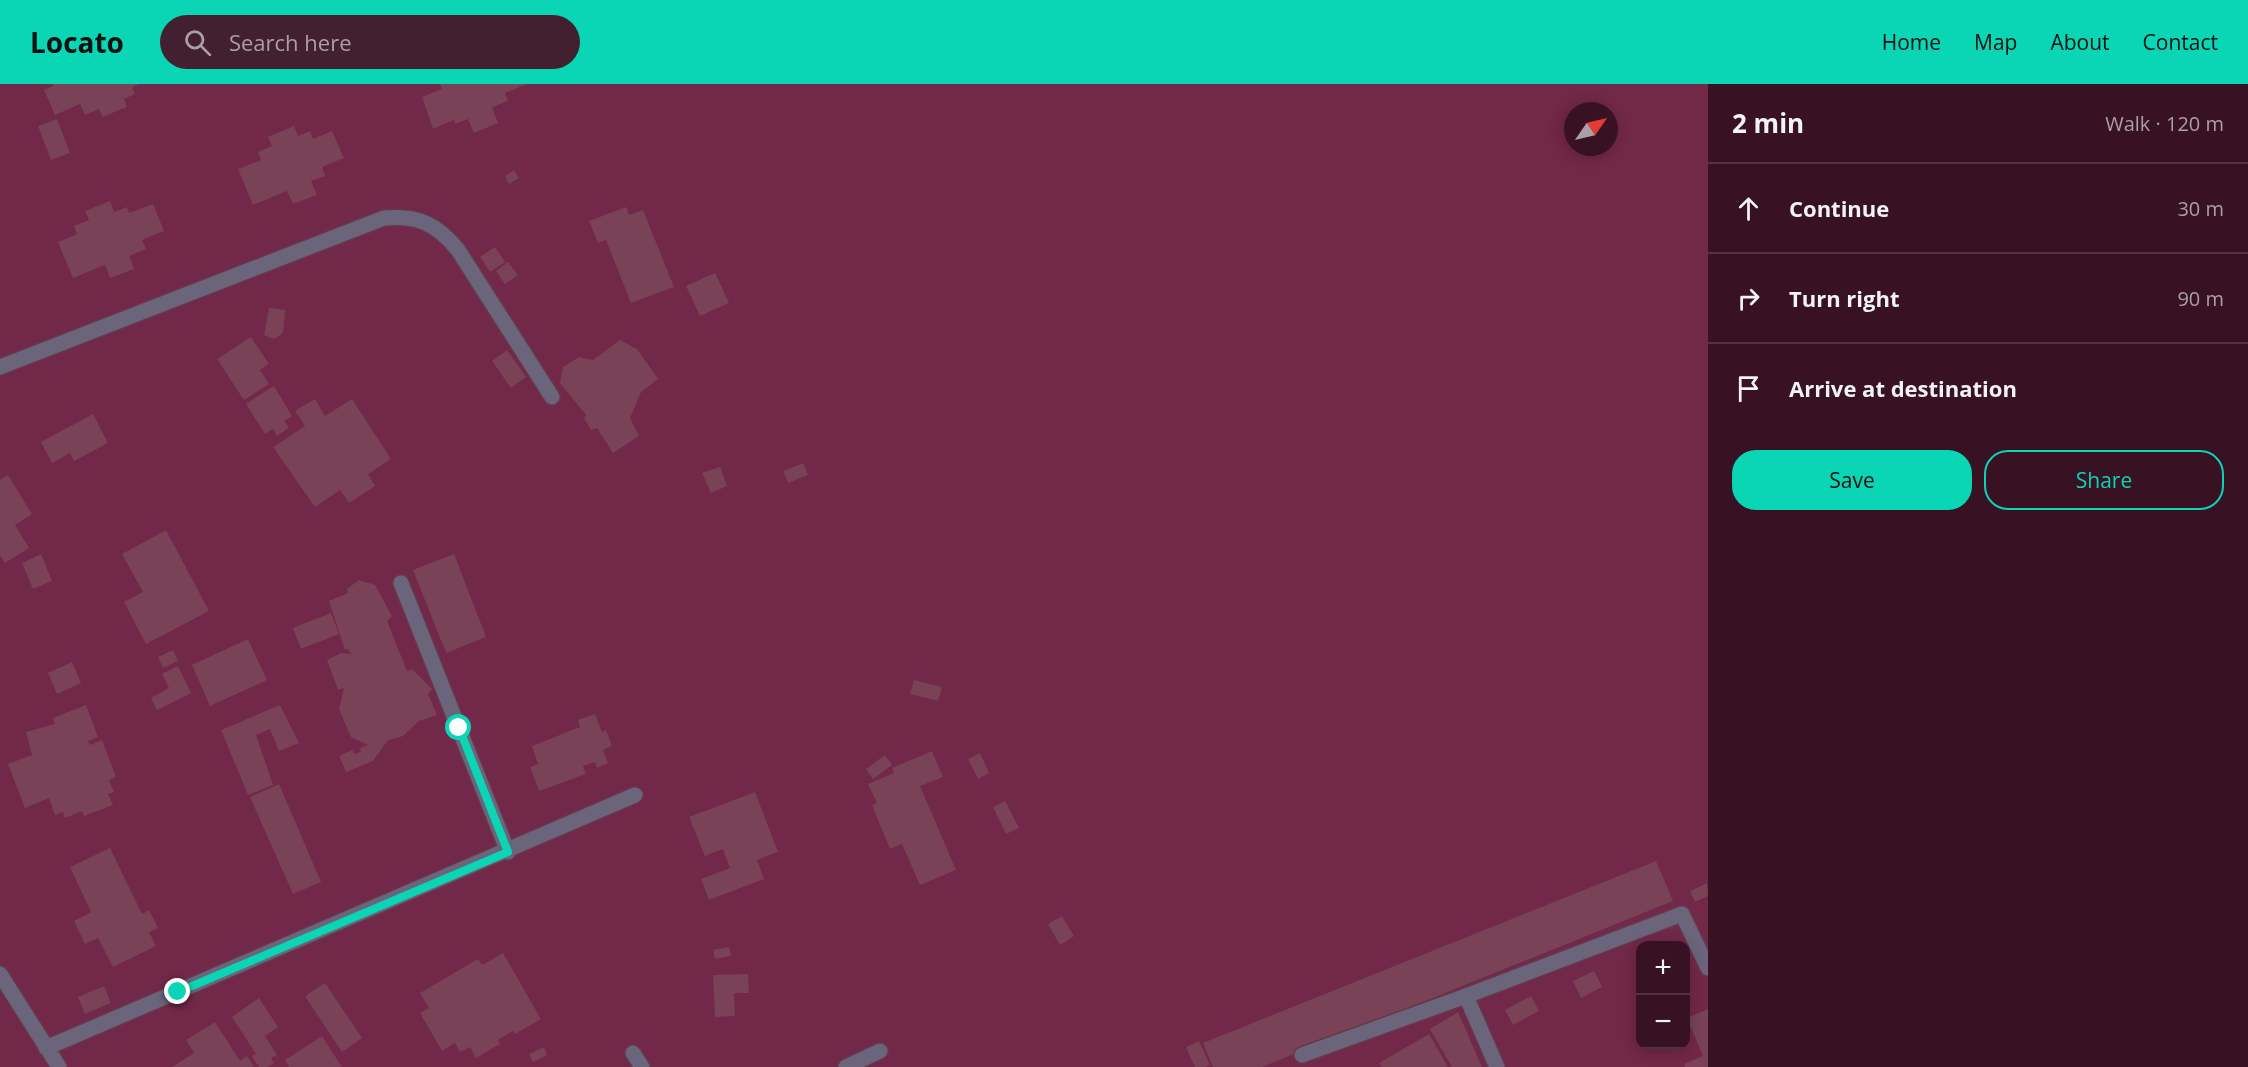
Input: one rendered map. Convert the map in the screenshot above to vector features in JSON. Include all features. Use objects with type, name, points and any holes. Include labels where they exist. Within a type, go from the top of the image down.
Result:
[{"type":"street","points":[[0,368],[384,218],[407,216],[427,223],[446,236],[458,250],[552,397]]},
{"type":"street","points":[[401,583],[508,852]]},
{"type":"street","points":[[46,1047],[508,852],[635,795]]},
{"type":"street","points":[[1302,1055],[1682,914],[1708,968]]},
{"type":"street","points":[[0,974],[59,1067]]},
{"type":"street","points":[[1466,996],[1497,1067]]},
{"type":"street","points":[[846,1067],[880,1051]]},
{"type":"street","points":[[633,1053],[642,1067]]},
{"type":"shaded area","points":[[0,84],[1708,84],[1708,1067],[0,1067]]},
{"type":"building","points":[[52,84],[139,84],[132,87],[135,94],[124,99],[127,107],[102,117],[99,109],[85,115],[80,104],[55,115],[44,90],[53,86]]},
{"type":"building","points":[[440,84],[527,84],[505,93],[508,101],[492,107],[498,123],[474,133],[468,119],[455,124],[454,120],[433,129],[422,97],[442,89]]},
{"type":"building","points":[[57,119],[70,153],[51,160],[38,126]]},
{"type":"building","points":[[294,126],[298,136],[310,131],[313,139],[332,131],[344,158],[322,167],[325,176],[311,181],[317,195],[293,204],[287,191],[253,205],[238,169],[261,160],[258,152],[272,146],[268,137]]},
{"type":"building","points":[[514,170],[519,178],[509,184],[505,176]]},
{"type":"building","points":[[110,201],[114,212],[127,207],[129,213],[153,204],[164,231],[142,240],[146,249],[129,256],[134,269],[110,278],[105,265],[73,278],[58,242],[77,234],[74,226],[89,220],[85,211]]},
{"type":"building","points":[[626,207],[629,215],[643,210],[674,287],[631,303],[606,240],[598,243],[589,221]]},
{"type":"building","points":[[495,247],[505,262],[490,272],[480,257]]},
{"type":"building","points":[[508,262],[518,275],[505,284],[496,271]]},
{"type":"building","points":[[715,273],[729,303],[700,316],[686,286]]},
{"type":"building","points":[[269,308],[285,310],[283,333],[274,339],[264,335]]},
{"type":"building","points":[[251,337],[269,364],[260,370],[269,384],[244,400],[217,359]]},
{"type":"building","points":[[620,340],[637,349],[658,379],[641,392],[630,418],[639,436],[613,453],[597,428],[591,430],[584,418],[586,415],[560,383],[563,367],[579,357],[593,360]]},
{"type":"building","points":[[507,350],[526,377],[511,388],[492,361]]},
{"type":"building","points":[[274,386],[292,416],[284,421],[289,428],[277,436],[273,429],[265,434],[246,404]]},
{"type":"building","points":[[315,399],[325,416],[352,399],[391,459],[368,474],[375,486],[349,503],[340,490],[315,507],[273,447],[305,426],[295,411]]},
{"type":"building","points":[[93,414],[108,443],[74,461],[70,453],[52,463],[41,442]]},
{"type":"building","points":[[803,463],[808,475],[788,483],[783,471]]},
{"type":"building","points":[[720,467],[727,486],[711,493],[702,473]]},
{"type":"building","points":[[8,475],[32,514],[15,525],[29,548],[5,563],[0,555],[0,480]]},
{"type":"building","points":[[166,530],[209,611],[146,644],[124,602],[143,592],[122,554]]},
{"type":"building","points":[[41,554],[52,581],[33,589],[22,563]]},
{"type":"building","points":[[454,554],[486,637],[446,653],[413,570]]},
{"type":"building","points":[[359,580],[375,585],[392,616],[387,621],[407,671],[412,669],[432,689],[428,694],[437,715],[419,721],[403,736],[388,740],[373,761],[346,772],[339,756],[352,750],[355,754],[361,752],[360,748],[368,745],[351,737],[339,709],[344,688],[338,690],[327,660],[341,653],[351,654],[348,649],[345,650],[329,601],[348,593],[347,589]]},
{"type":"building","points":[[331,613],[339,634],[301,649],[293,628]]},
{"type":"building","points":[[248,639],[267,680],[210,706],[192,665]]},
{"type":"building","points":[[173,650],[178,661],[163,668],[158,657]]},
{"type":"building","points":[[72,662],[81,683],[57,694],[48,673]]},
{"type":"building","points":[[178,666],[191,693],[157,710],[151,698],[169,688],[162,674]]},
{"type":"building","points":[[914,680],[942,687],[938,701],[910,694]]},
{"type":"building","points":[[86,705],[98,737],[88,741],[90,745],[102,740],[116,777],[109,780],[114,792],[108,794],[113,805],[84,816],[82,811],[65,818],[63,812],[55,815],[49,798],[25,808],[8,764],[32,755],[26,732],[55,724],[53,718]]},
{"type":"building","points":[[280,705],[299,743],[279,751],[270,729],[256,735],[273,785],[248,795],[221,730]]},
{"type":"building","points":[[595,714],[602,732],[606,730],[612,746],[603,750],[608,763],[597,768],[595,762],[583,766],[586,774],[539,791],[530,767],[538,764],[532,746],[580,727],[578,720]]},
{"type":"building","points":[[932,751],[943,777],[920,786],[956,870],[920,885],[902,844],[890,849],[872,805],[877,803],[868,784],[894,773],[892,768]]},
{"type":"building","points":[[980,753],[989,773],[978,779],[968,759]]},
{"type":"building","points":[[885,755],[892,765],[873,779],[866,769]]},
{"type":"building","points":[[279,784],[321,882],[293,894],[250,797]]},
{"type":"building","points":[[755,792],[778,852],[757,860],[764,879],[709,900],[701,879],[730,868],[723,849],[705,856],[689,817]]},
{"type":"building","points":[[1005,801],[1019,828],[1006,834],[993,807]]},
{"type":"building","points":[[110,848],[142,914],[149,910],[158,928],[149,932],[156,946],[113,967],[98,938],[85,944],[74,921],[91,912],[70,867]]},
{"type":"building","points":[[1656,861],[1673,901],[1262,1067],[1213,1067],[1203,1043]]},
{"type":"building","points":[[1707,883],[1708,896],[1695,902],[1690,891]]},
{"type":"building","points":[[1062,916],[1074,936],[1060,945],[1048,924]]},
{"type":"building","points":[[729,947],[731,956],[715,959],[713,950]]},
{"type":"building","points":[[503,953],[541,1019],[515,1034],[513,1031],[498,1040],[500,1044],[476,1058],[470,1047],[460,1052],[455,1043],[442,1051],[420,1013],[429,1008],[420,993],[478,959],[482,965]]},
{"type":"building","points":[[1594,971],[1602,987],[1581,998],[1573,981]]},
{"type":"building","points":[[748,974],[749,993],[734,993],[735,1016],[715,1017],[713,975]]},
{"type":"building","points":[[325,983],[362,1038],[342,1052],[305,996]]},
{"type":"building","points":[[104,986],[111,1003],[85,1014],[78,997]]},
{"type":"building","points":[[1531,996],[1539,1011],[1513,1025],[1505,1010]]},
{"type":"building","points":[[259,998],[278,1027],[265,1036],[277,1055],[271,1058],[274,1063],[267,1067],[259,1067],[252,1056],[256,1054],[232,1017]]},
{"type":"building","points":[[1708,1009],[1708,1067],[1685,1067],[1684,1064],[1703,1056],[1690,1025],[1690,1017]]},
{"type":"building","points":[[1458,1012],[1482,1067],[1452,1067],[1430,1029]]},
{"type":"building","points":[[215,1022],[240,1061],[247,1056],[254,1067],[172,1067],[194,1053],[186,1040]]},
{"type":"building","points":[[1429,1034],[1448,1067],[1382,1067],[1379,1063]]},
{"type":"building","points":[[322,1036],[342,1067],[289,1067],[285,1060]]},
{"type":"building","points":[[1199,1041],[1210,1065],[1205,1067],[1195,1067],[1186,1047]]},
{"type":"building","points":[[544,1047],[547,1055],[533,1062],[529,1054]]},
{"type":"route","points":[[178,992],[508,852],[459,728]]}]
